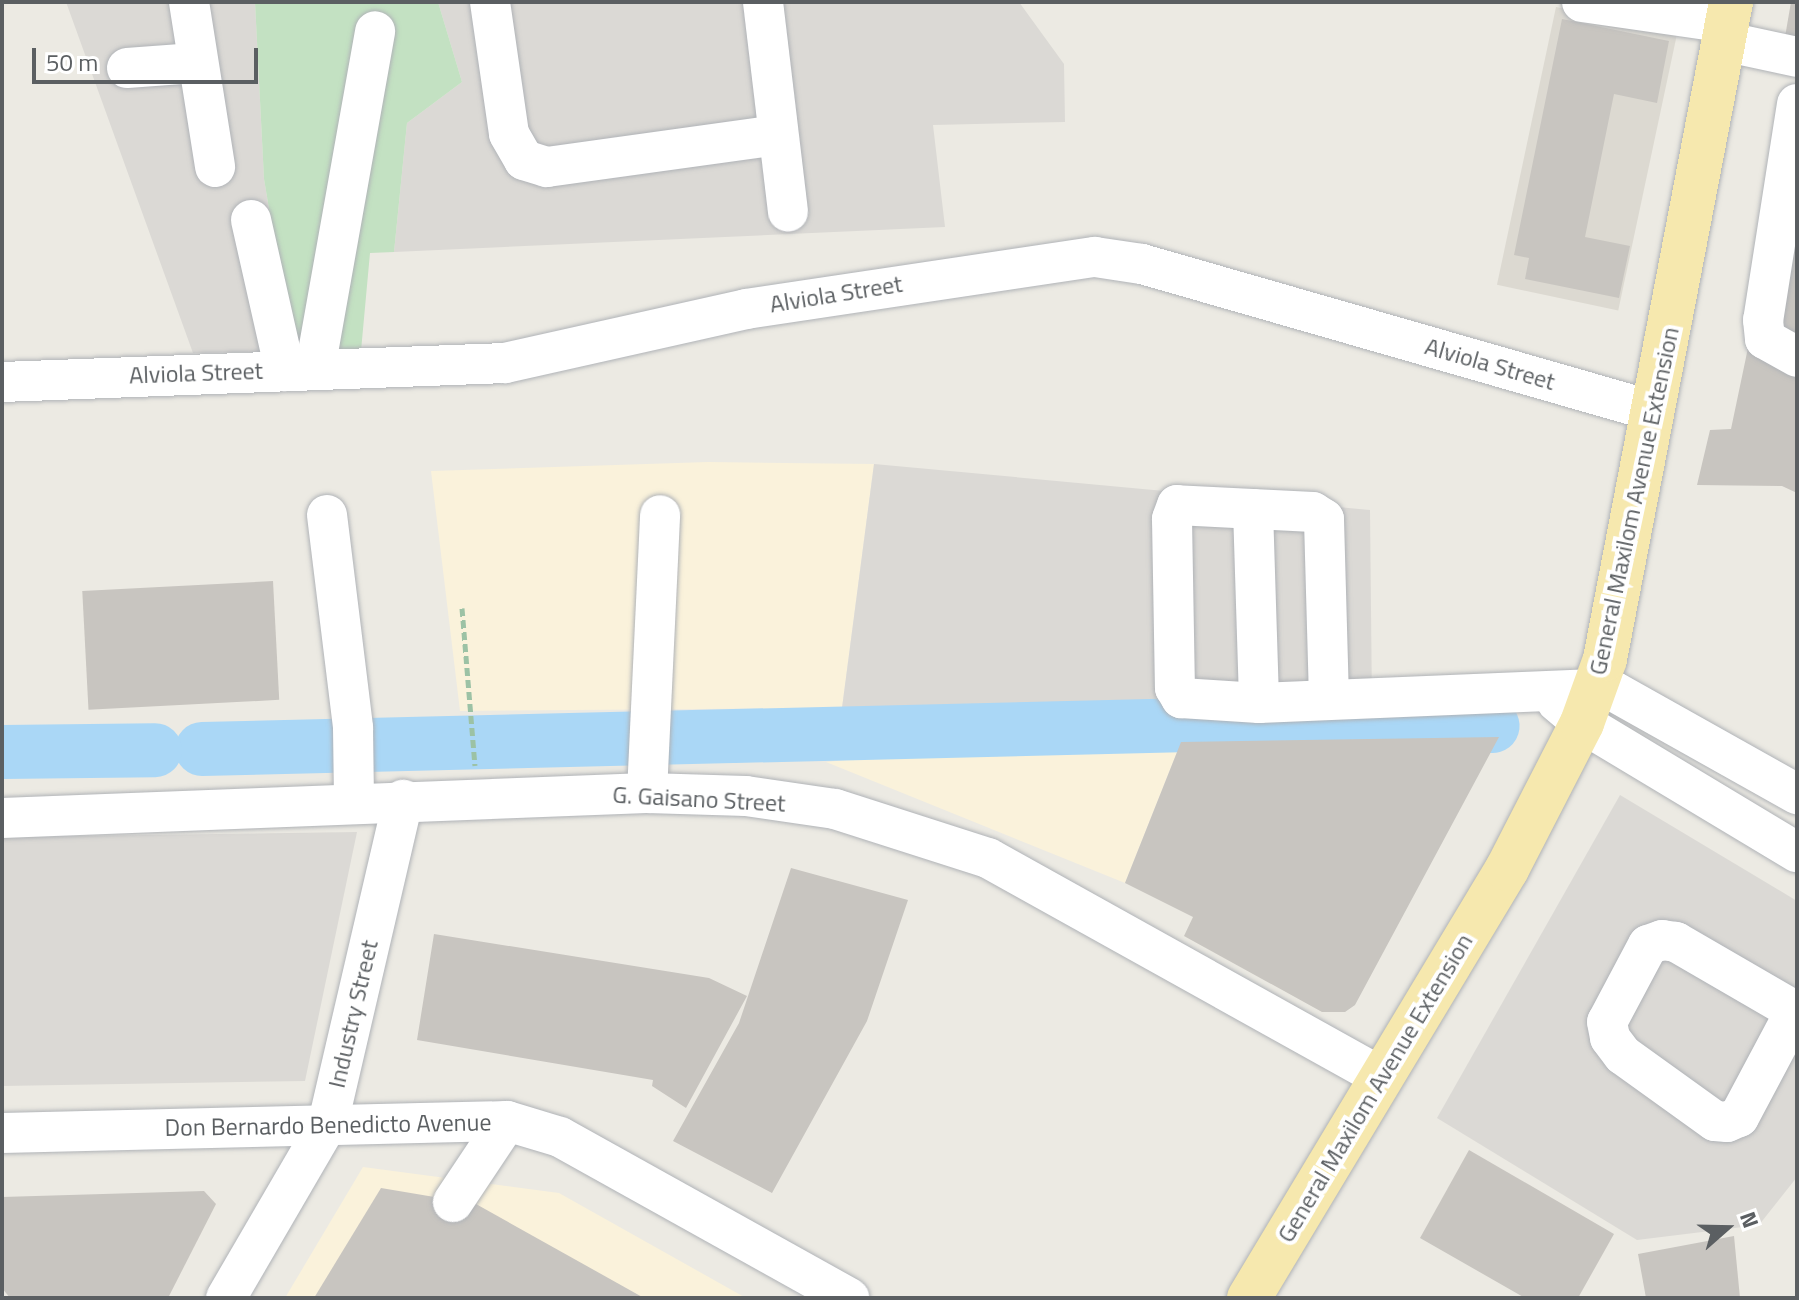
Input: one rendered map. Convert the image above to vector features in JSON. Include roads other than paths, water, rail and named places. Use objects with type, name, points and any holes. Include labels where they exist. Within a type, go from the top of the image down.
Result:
[{"type":"main road","name":"General Maxilom Avenue Extension","points":[[1249,1298],[1507,869],[1588,706],[1653,411],[1727,22]]},
{"type":"street","points":[[189,2],[195,63],[215,167]]},
{"type":"street","points":[[490,2],[509,134],[524,160],[547,167],[777,135]]},
{"type":"street","points":[[763,2],[788,212]]},
{"type":"street","points":[[1582,2],[1727,22],[1797,57]]},
{"type":"street","points":[[300,370],[375,31]]},
{"type":"street","points":[[127,68],[195,63]]},
{"type":"street","points":[[1797,104],[1763,320],[1765,339],[1797,357]]},
{"type":"street","points":[[251,220],[300,370]]},
{"type":"street","name":"Alviola Street","points":[[2,382],[505,363],[746,309],[1095,257],[1142,264],[1653,411]]},
{"type":"street","points":[[1329,699],[1324,519],[1313,512],[1177,505],[1172,519],[1175,688],[1181,698],[1259,703],[1541,688],[1588,706],[1797,852]]},
{"type":"street","points":[[1253,509],[1259,703]]},
{"type":"street","points":[[327,515],[353,728],[354,786]]},
{"type":"street","points":[[648,778],[648,702],[660,515]]},
{"type":"street","points":[[1588,706],[1615,692],[1797,794]]},
{"type":"street","name":"G. Gaisano Street","points":[[2,818],[354,786],[403,800],[648,778],[835,809],[988,858],[1380,1076]]},
{"type":"street","name":"Industry Street","points":[[226,1298],[328,1123],[403,800]]},
{"type":"street","points":[[1662,940],[1676,942],[1796,1009],[1739,1117],[1727,1122],[1715,1121],[1623,1055],[1610,1038],[1607,1022],[1648,945],[1662,940]]},
{"type":"street","points":[[453,1202],[507,1121]]},
{"type":"street","name":"Don Bernardo Benedicto Avenue","points":[[2,1133],[507,1121],[560,1137],[849,1298]]},
{"type":"waterway","points":[[202,749],[1435,719],[1493,726]]},
{"type":"waterway","points":[[2,752],[155,750]]}]
